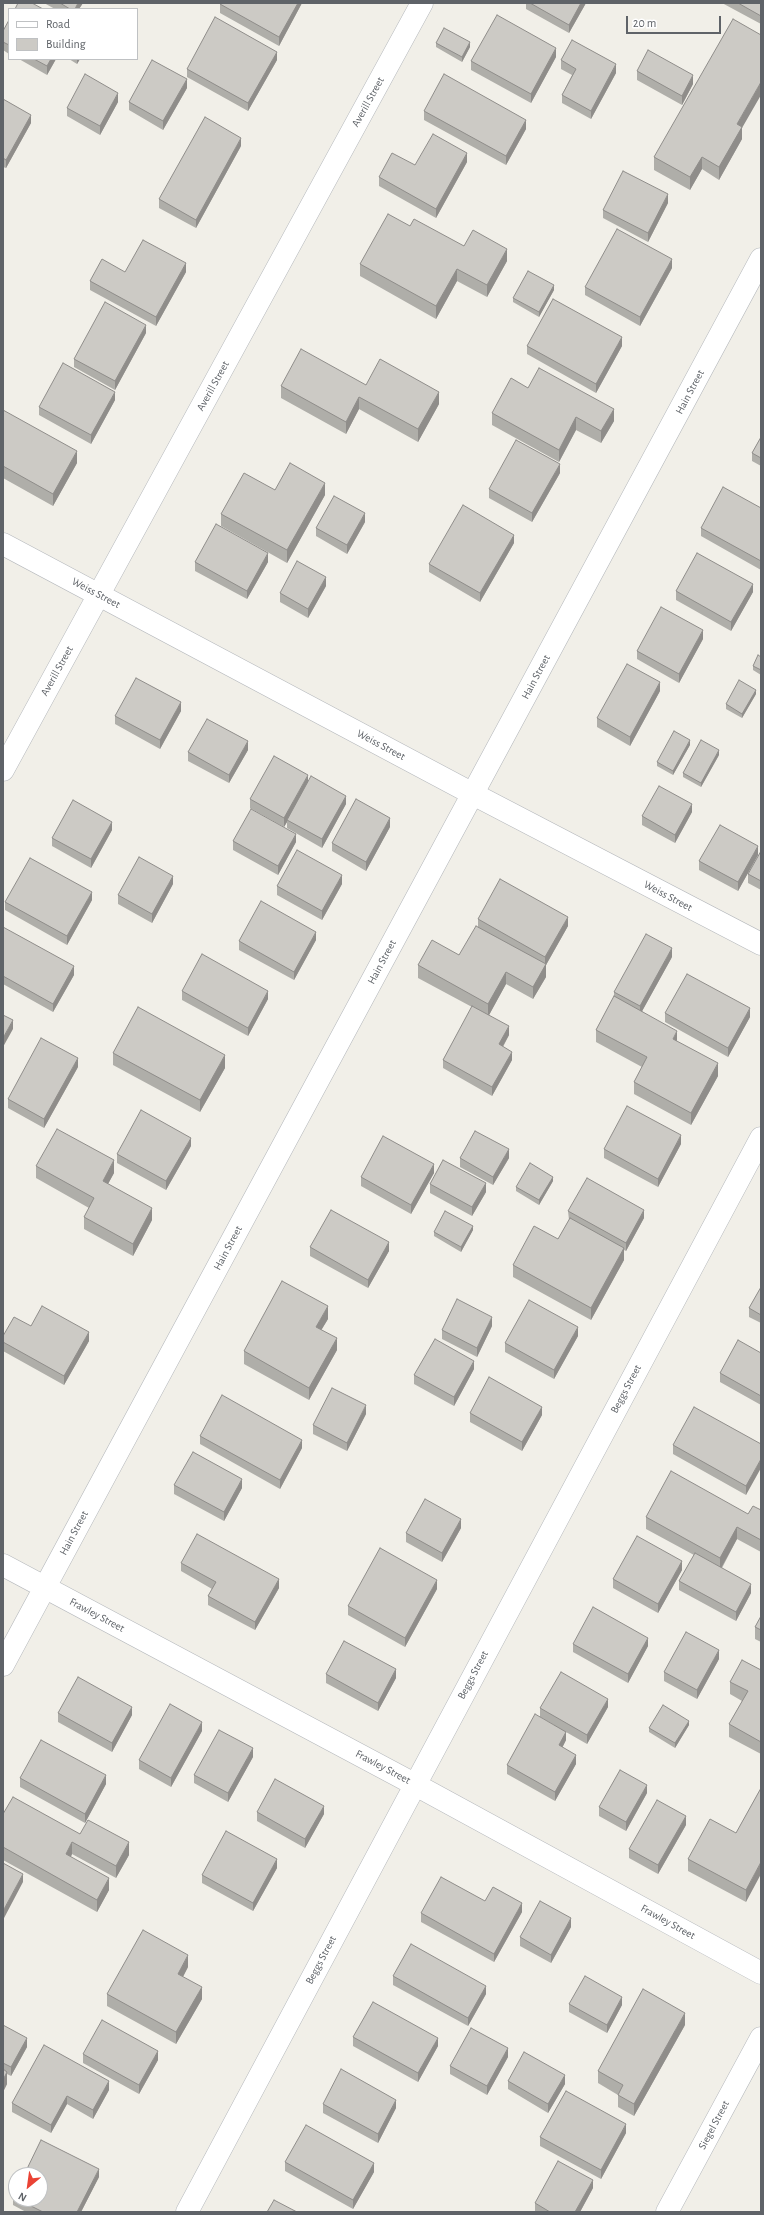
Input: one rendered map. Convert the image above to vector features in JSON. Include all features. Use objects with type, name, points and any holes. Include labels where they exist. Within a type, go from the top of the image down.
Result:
[{"type":"street","name":"Averill Street","points":[[3,770],[422,3]]},
{"type":"street","name":"Hain Street","points":[[3,1665],[761,260]]},
{"type":"street","name":"Weiss Street","points":[[3,544],[473,794],[761,944]]},
{"type":"street","name":"Beggs Street","points":[[187,2212],[414,1784],[761,1138]]},
{"type":"street","name":"Frawley Street","points":[[3,1565],[414,1784],[761,1973]]},
{"type":"street","name":"Siegel Street","points":[[667,2212],[761,2038]]},
{"type":"building","points":[[18,3],[32,3],[41,8],[16,8]]},
{"type":"building","points":[[60,3],[78,3],[76,8],[68,8]]},
{"type":"building","points":[[220,3],[298,3],[279,37]]},
{"type":"building","points":[[530,3],[581,3],[569,25]]},
{"type":"building","points":[[738,3],[761,3],[761,16]]},
{"type":"building","points":[[497,15],[556,48],[531,94],[471,61]]},
{"type":"building","points":[[215,17],[277,52],[248,103],[187,69]]},
{"type":"building","points":[[733,19],[761,35],[761,82],[737,124],[742,127],[719,167],[702,157],[690,177],[654,157]]},
{"type":"building","points":[[8,22],[8,44],[3,42],[3,31]]},
{"type":"building","points":[[444,28],[470,42],[462,57],[436,43]]},
{"type":"building","points":[[572,40],[616,64],[591,111],[562,95],[576,69],[561,60]]},
{"type":"building","points":[[648,50],[693,75],[682,96],[637,71]]},
{"type":"building","points":[[36,60],[50,60],[47,66]]},
{"type":"building","points":[[152,60],[187,79],[163,121],[129,102]]},
{"type":"building","points":[[85,74],[118,93],[100,126],[67,108]]},
{"type":"building","points":[[444,74],[526,120],[506,156],[424,111]]},
{"type":"building","points":[[3,99],[31,115],[6,160],[3,158]]},
{"type":"building","points":[[205,117],[241,138],[196,220],[159,199]]},
{"type":"building","points":[[433,134],[467,153],[436,209],[379,177],[392,153],[415,165]]},
{"type":"building","points":[[623,171],[668,194],[648,233],[603,210]]},
{"type":"building","points":[[388,214],[410,226],[414,219],[464,246],[473,230],[507,249],[487,285],[457,269],[436,306],[360,264]]},
{"type":"building","points":[[617,229],[672,259],[640,317],[585,287]]},
{"type":"building","points":[[143,240],[186,263],[156,317],[90,281],[102,259],[125,272]]},
{"type":"building","points":[[528,271],[554,285],[539,312],[513,298]]},
{"type":"building","points":[[553,299],[622,337],[596,384],[527,346]]},
{"type":"building","points":[[105,302],[146,325],[115,381],[74,359]]},
{"type":"building","points":[[301,349],[366,385],[380,359],[439,392],[418,429],[359,397],[346,422],[281,386]]},
{"type":"building","points":[[63,363],[115,392],[91,435],[39,407]]},
{"type":"building","points":[[539,368],[614,409],[601,431],[576,417],[559,450],[492,413],[511,378],[528,388]]},
{"type":"building","points":[[3,410],[77,451],[53,494],[3,466]]},
{"type":"building","points":[[761,437],[761,458],[752,453]]},
{"type":"building","points":[[516,440],[560,464],[532,513],[489,489]]},
{"type":"building","points":[[290,463],[325,483],[287,550],[221,514],[244,473],[275,490]]},
{"type":"building","points":[[723,487],[761,508],[761,561],[701,528]]},
{"type":"building","points":[[334,496],[365,513],[347,545],[316,528]]},
{"type":"building","points":[[463,505],[514,535],[480,593],[429,564]]},
{"type":"building","points":[[216,524],[268,553],[247,591],[195,562]]},
{"type":"building","points":[[697,553],[753,584],[731,622],[676,591]]},
{"type":"building","points":[[297,561],[326,577],[308,609],[280,593]]},
{"type":"building","points":[[661,607],[703,630],[679,674],[637,651]]},
{"type":"building","points":[[758,655],[761,657],[761,670],[753,666]]},
{"type":"building","points":[[627,664],[660,682],[630,737],[597,718]]},
{"type":"building","points":[[136,678],[181,702],[160,740],[115,716]]},
{"type":"building","points":[[739,680],[756,690],[742,714],[726,704]]},
{"type":"building","points":[[207,719],[248,741],[229,775],[188,752]]},
{"type":"building","points":[[674,731],[690,740],[673,771],[657,762]]},
{"type":"building","points":[[701,740],[719,750],[701,783],[683,773]]},
{"type":"building","points":[[274,756],[308,775],[284,818],[250,799]]},
{"type":"building","points":[[311,776],[346,796],[322,839],[287,820]]},
{"type":"building","points":[[659,786],[692,804],[675,835],[642,816]]},
{"type":"building","points":[[356,799],[390,818],[366,862],[332,843]]},
{"type":"building","points":[[73,800],[112,822],[91,859],[52,838]]},
{"type":"building","points":[[251,809],[296,834],[278,866],[233,841]]},
{"type":"building","points":[[720,825],[758,846],[738,882],[699,861]]},
{"type":"building","points":[[297,850],[342,875],[322,911],[277,886]]},
{"type":"building","points":[[761,851],[761,881],[748,874]]},
{"type":"building","points":[[139,857],[173,876],[152,914],[118,895]]},
{"type":"building","points":[[30,858],[92,892],[67,936],[5,902]]},
{"type":"building","points":[[500,879],[568,917],[545,957],[478,919]]},
{"type":"building","points":[[261,901],[316,932],[294,972],[239,941]]},
{"type":"building","points":[[476,926],[546,964],[533,987],[506,972],[488,1004],[418,965],[432,940],[459,955]]},
{"type":"building","points":[[3,927],[74,966],[53,1004],[3,976]]},
{"type":"building","points":[[646,934],[672,948],[640,1006],[614,992]]},
{"type":"building","points":[[202,954],[268,991],[248,1028],[182,991]]},
{"type":"building","points":[[687,974],[750,1008],[728,1048],[665,1013]]},
{"type":"building","points":[[614,996],[677,1031],[673,1039],[718,1063],[691,1113],[634,1082],[647,1057],[596,1030]]},
{"type":"building","points":[[472,1006],[509,1026],[499,1044],[512,1052],[492,1087],[443,1060]]},
{"type":"building","points":[[138,1007],[225,1055],[200,1100],[113,1053]]},
{"type":"building","points":[[3,1015],[13,1020],[3,1038]]},
{"type":"building","points":[[41,1038],[78,1058],[44,1119],[8,1099]]},
{"type":"building","points":[[627,1106],[681,1135],[658,1179],[604,1149]]},
{"type":"building","points":[[141,1110],[191,1138],[166,1181],[117,1154]]},
{"type":"building","points":[[57,1129],[114,1160],[103,1181],[152,1208],[133,1244],[84,1217],[94,1198],[36,1166]]},
{"type":"building","points":[[475,1131],[509,1149],[493,1177],[460,1158]]},
{"type":"building","points":[[383,1136],[434,1164],[411,1205],[361,1177]]},
{"type":"building","points":[[443,1160],[486,1183],[472,1207],[430,1184]]},
{"type":"building","points":[[530,1163],[553,1177],[539,1200],[516,1187]]},
{"type":"building","points":[[587,1178],[644,1210],[626,1243],[568,1211]]},
{"type":"building","points":[[331,1210],[389,1242],[368,1280],[310,1247]]},
{"type":"building","points":[[445,1211],[473,1226],[461,1247],[434,1232]]},
{"type":"building","points":[[570,1218],[624,1248],[591,1308],[513,1265],[534,1226],[558,1239]]},
{"type":"building","points":[[282,1281],[328,1306],[316,1327],[337,1338],[309,1388],[244,1351]]},
{"type":"building","points":[[761,1287],[761,1315],[749,1308]]},
{"type":"building","points":[[457,1299],[492,1317],[477,1348],[442,1330]]},
{"type":"building","points":[[529,1300],[578,1327],[554,1370],[505,1343]]},
{"type":"building","points":[[42,1306],[89,1332],[64,1376],[3,1342],[3,1336],[14,1317],[31,1326]]},
{"type":"building","points":[[435,1339],[474,1361],[454,1397],[414,1375]]},
{"type":"building","points":[[738,1340],[761,1353],[761,1396],[720,1373]]},
{"type":"building","points":[[489,1377],[542,1407],[522,1442],[470,1413]]},
{"type":"building","points":[[332,1388],[366,1405],[347,1443],[313,1425]]},
{"type":"building","points":[[222,1395],[302,1440],[280,1480],[200,1436]]},
{"type":"building","points":[[694,1407],[761,1444],[761,1459],[746,1486],[673,1445]]},
{"type":"building","points":[[193,1452],[242,1479],[224,1512],[174,1485]]},
{"type":"building","points":[[671,1471],[748,1514],[753,1506],[761,1510],[761,1540],[737,1527],[720,1558],[646,1517]]},
{"type":"building","points":[[425,1499],[461,1519],[442,1553],[406,1533]]},
{"type":"building","points":[[197,1534],[279,1579],[255,1622],[208,1596],[216,1582],[181,1563]]},
{"type":"building","points":[[637,1536],[682,1561],[658,1604],[613,1579]]},
{"type":"building","points":[[380,1548],[437,1580],[405,1638],[348,1606]]},
{"type":"building","points":[[695,1553],[751,1584],[736,1612],[679,1581]]},
{"type":"building","points":[[593,1607],[648,1638],[628,1674],[573,1644]]},
{"type":"building","points":[[761,1616],[761,1630],[755,1627]]},
{"type":"building","points":[[686,1632],[719,1650],[697,1690],[664,1672]]},
{"type":"building","points":[[344,1641],[396,1669],[378,1703],[326,1674]]},
{"type":"building","points":[[742,1660],[761,1670],[761,1742],[729,1724],[748,1691],[730,1682]]},
{"type":"building","points":[[561,1672],[608,1699],[587,1735],[540,1708]]},
{"type":"building","points":[[78,1677],[132,1707],[112,1743],[58,1713]]},
{"type":"building","points":[[170,1704],[202,1722],[171,1778],[139,1760]]},
{"type":"building","points":[[663,1705],[689,1721],[675,1743],[649,1728]]},
{"type":"building","points":[[535,1714],[566,1732],[559,1745],[576,1755],[555,1792],[507,1765]]},
{"type":"building","points":[[219,1730],[253,1748],[228,1793],[194,1775]]},
{"type":"building","points":[[41,1740],[106,1775],[85,1814],[20,1778]]},
{"type":"building","points":[[620,1770],[647,1785],[626,1822],[599,1807]]},
{"type":"building","points":[[275,1779],[324,1806],[305,1839],[257,1812]]},
{"type":"building","points":[[761,1788],[761,1862],[746,1890],[688,1859],[710,1819],[736,1833]]},
{"type":"building","points":[[13,1797],[80,1834],[88,1820],[129,1842],[116,1866],[72,1842],[66,1854],[109,1878],[97,1900],[3,1847],[3,1814]]},
{"type":"building","points":[[657,1800],[686,1816],[658,1865],[629,1849]]},
{"type":"building","points":[[226,1831],[277,1859],[253,1903],[202,1875]]},
{"type":"building","points":[[3,1863],[23,1874],[3,1911]]},
{"type":"building","points":[[441,1877],[485,1901],[493,1887],[522,1903],[494,1954],[421,1913]]},
{"type":"building","points":[[540,1901],[571,1918],[551,1955],[520,1937]]},
{"type":"building","points":[[143,1930],[188,1955],[178,1974],[202,1987],[176,2032],[107,1994]]},
{"type":"building","points":[[411,1944],[486,1986],[468,2018],[393,1976]]},
{"type":"building","points":[[585,1976],[622,1997],[607,2025],[569,2004]]},
{"type":"building","points":[[643,1989],[685,2013],[634,2104],[618,2095],[623,2085],[598,2071]]},
{"type":"building","points":[[373,2002],[438,2038],[418,2073],[353,2037]]},
{"type":"building","points":[[102,2020],[158,2051],[139,2085],[83,2054]]},
{"type":"building","points":[[3,2025],[27,2038],[11,2067],[3,2063]]},
{"type":"building","points":[[471,2028],[508,2048],[487,2086],[450,2066]]},
{"type":"building","points":[[44,2045],[109,2081],[93,2110],[67,2096],[51,2125],[12,2103]]},
{"type":"building","points":[[524,2052],[565,2075],[548,2104],[508,2081]]},
{"type":"building","points":[[3,2069],[7,2072],[3,2080]]},
{"type":"building","points":[[341,2069],[396,2100],[378,2134],[323,2104]]},
{"type":"building","points":[[566,2091],[626,2124],[601,2170],[540,2137]]},
{"type":"building","points":[[306,2125],[374,2163],[353,2200],[285,2162]]},
{"type":"building","points":[[41,2140],[99,2169],[77,2212],[43,2212],[33,2207],[48,2207],[48,2167],[28,2167]]},
{"type":"building","points":[[558,2161],[593,2180],[575,2212],[550,2212],[535,2203]]},
{"type":"building","points":[[274,2200],[297,2212],[267,2212]]}]
